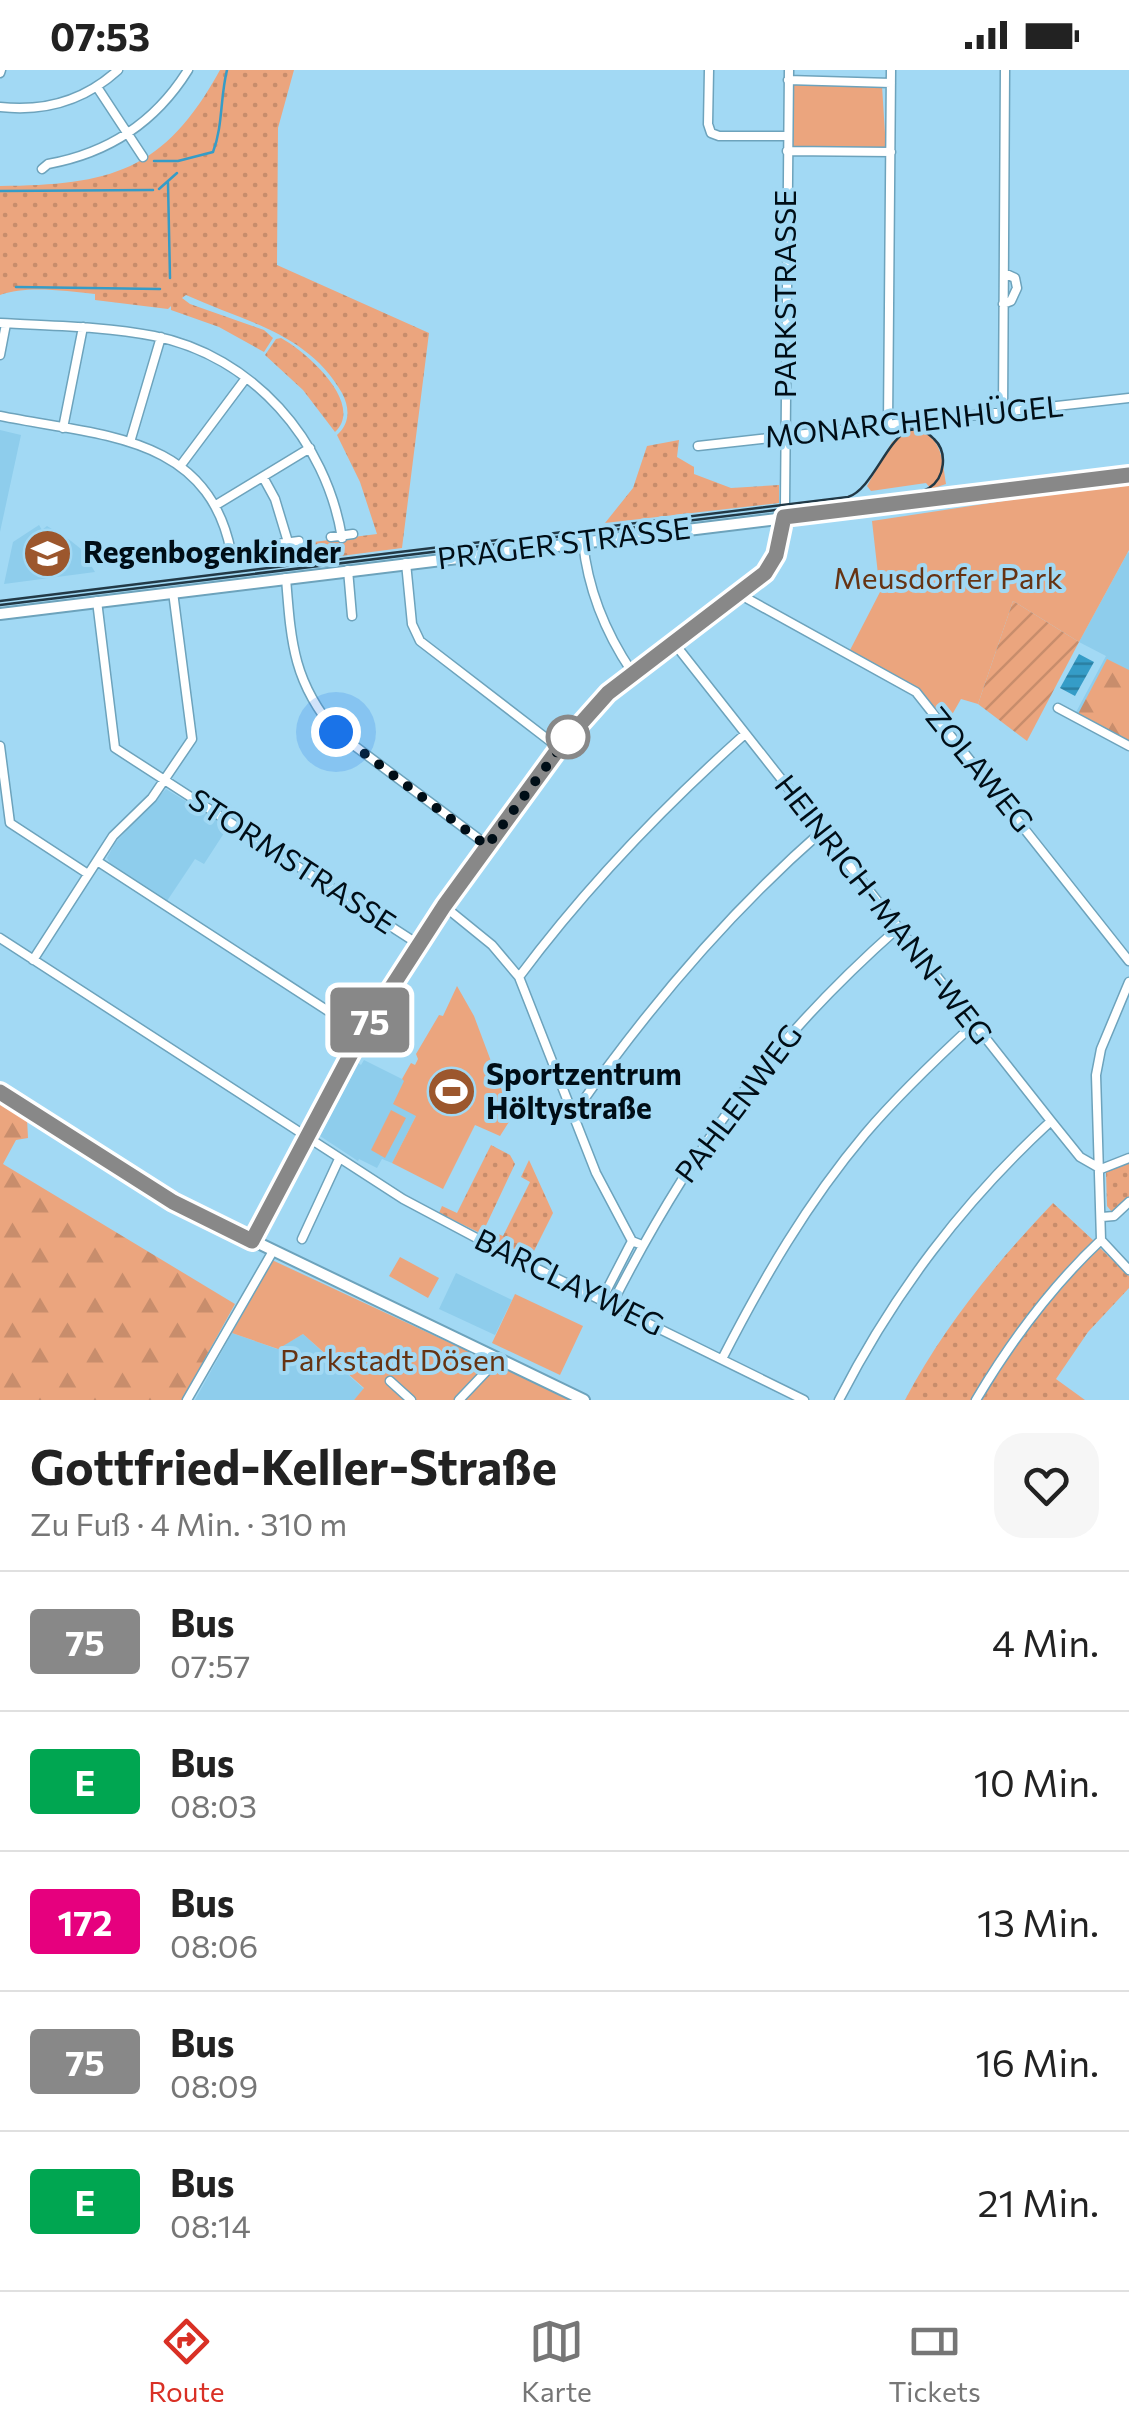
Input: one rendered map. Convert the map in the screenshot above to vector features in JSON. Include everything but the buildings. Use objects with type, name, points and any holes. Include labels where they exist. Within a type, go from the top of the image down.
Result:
[{"type":"main road","name":"PRAGER STRASSE","points":[[0,614],[1129,476]]},
{"type":"main road","points":[[0,1092],[173,1202],[584,1400]]},
{"type":"street","points":[[0,107],[49,106],[73,100],[118,70]]},
{"type":"street","points":[[42,169],[128,135],[163,104],[188,70]]},
{"type":"street","points":[[708,70],[711,133],[788,136]]},
{"type":"street","points":[[888,425],[891,70]]},
{"type":"street","points":[[1003,412],[1005,70]]},
{"type":"street","points":[[788,75],[891,83]]},
{"type":"street","name":"PARKSTRASSE","points":[[252,1241],[362,1033],[444,906],[559,748],[587,714],[632,672],[739,594],[772,563],[784,517],[788,75]]},
{"type":"street","points":[[97,87],[143,157]]},
{"type":"street","points":[[787,150],[891,152]]},
{"type":"street","points":[[0,355],[3,324],[83,327],[161,338],[200,351],[246,378],[282,412],[310,448],[326,477],[342,537]]},
{"type":"street","points":[[63,428],[83,327]]},
{"type":"street","points":[[130,442],[161,338]]},
{"type":"street","points":[[180,464],[246,378]]},
{"type":"street","name":"MONARCHENHÜGEL","points":[[698,446],[1129,398]]},
{"type":"street","points":[[0,416],[130,442],[160,452],[199,480],[216,505],[231,552]]},
{"type":"street","points":[[216,505],[310,448]]},
{"type":"street","points":[[263,477],[275,499],[288,542]]},
{"type":"street","points":[[331,537],[354,534]]},
{"type":"street","points":[[276,544],[299,540]]},
{"type":"street","points":[[583,542],[586,569],[599,612],[632,672]]},
{"type":"street","points":[[406,563],[412,624],[420,641],[559,748]]},
{"type":"street","points":[[348,570],[352,616]]},
{"type":"street","points":[[286,577],[296,660],[316,709],[336,732],[487,846]]},
{"type":"street","points":[[34,960],[114,836],[152,798],[192,739],[173,591]]},
{"type":"street","name":"ZOLAWEG","points":[[739,594],[916,692],[1129,961]]},
{"type":"street","name":"STORMSTRASSE","points":[[97,601],[115,748],[418,944]]},
{"type":"street","name":"HEINRICH-MANN-WEG","points":[[674,643],[1050,1121],[1080,1157],[1101,1169]]},
{"type":"street","points":[[1058,708],[1129,746]]},
{"type":"street","points":[[518,978],[632,840],[745,734]]},
{"type":"street","points":[[0,746],[10,823],[88,874]]},
{"type":"street","points":[[573,1115],[644,1015],[689,962],[733,913],[822,831]]},
{"type":"street","points":[[97,861],[362,1033]]},
{"type":"street","points":[[444,906],[492,945],[518,978],[596,1173],[632,1240],[642,1246]]},
{"type":"street","name":"PAHLENWEG","points":[[612,1304],[690,1162],[740,1092],[811,1010],[898,928]]},
{"type":"street","name":"BARCLAYWEG","points":[[0,938],[404,1199],[804,1400]]},
{"type":"street","points":[[1129,982],[1098,1061],[1102,1240],[1129,1270]]},
{"type":"street","points":[[722,1360],[777,1256],[841,1164],[892,1104],[973,1025]]},
{"type":"street","points":[[840,1400],[896,1298],[936,1242],[976,1194],[1050,1121]]},
{"type":"street","points":[[1101,1169],[1129,1158]]},
{"type":"street","points":[[302,1239],[340,1159]]},
{"type":"street","points":[[1102,1217],[1114,1216],[1129,1202]]},
{"type":"street","points":[[602,1300],[632,1240]]},
{"type":"street","points":[[976,1400],[1002,1357],[1050,1293],[1102,1240]]},
{"type":"street","points":[[188,1400],[273,1250]]},
{"type":"street","points":[[459,1400],[498,1358]]},
{"type":"street","points":[[390,1381],[411,1400]]},
{"type":"shaded area","points":[[0,430],[21,435],[0,532]]},
{"type":"shaded area","name":"Regenbogenkinder","points":[[39,525],[42,530],[47,526],[81,549],[95,572],[4,584],[13,542]]},
{"type":"shaded area","points":[[1128,552],[1129,742],[1075,714],[1106,656],[1079,642]]},
{"type":"shaded area","points":[[1079,654],[1094,662],[1075,696],[1060,688]]},
{"type":"shaded area","points":[[166,789],[228,827],[204,864],[195,859],[167,901],[111,865],[107,858],[115,843]]},
{"type":"shaded area","points":[[364,1060],[404,1080],[416,1116],[392,1163],[382,1159],[377,1168],[358,1161],[320,1136],[358,1063],[361,1065]]},
{"type":"shaded area","points":[[456,1273],[512,1300],[495,1335],[439,1309]]},
{"type":"shaded area","points":[[232,1333],[277,1349],[303,1334],[364,1389],[354,1400],[195,1400]]},
{"type":"green space","points":[[220,70],[294,70],[278,128],[277,265],[429,333],[402,548],[303,561],[232,564],[233,552],[377,534],[360,482],[337,435],[346,421],[345,399],[328,373],[293,343],[186,295],[182,298],[190,304],[264,330],[273,338],[264,352],[219,327],[171,310],[171,306],[168,309],[95,300],[95,294],[34,289],[0,295],[0,186],[73,182],[130,166],[177,131]]},
{"type":"green space","points":[[793,82],[882,86],[886,149],[792,146]]},
{"type":"green space","points":[[281,338],[305,355],[338,394],[342,420],[335,432],[303,390],[265,355]]},
{"type":"green space","points":[[909,430],[928,435],[934,441],[946,484],[931,489],[926,483],[871,491],[867,486],[892,442]]},
{"type":"green space","points":[[679,440],[677,457],[694,467],[694,474],[731,488],[779,485],[779,503],[605,523],[633,488],[647,446]]},
{"type":"green space","name":"Meusdorfer Park","points":[[1129,482],[1129,550],[1079,642],[1013,601],[978,704],[961,699],[945,727],[916,692],[848,654],[880,592],[872,521]]},
{"type":"green space","points":[[1013,601],[1079,642],[1027,741],[978,704]]},
{"type":"green space","points":[[1107,659],[1129,670],[1129,741],[1078,714]]},
{"type":"green space","name":"Sportzentrum Höltystraße","points":[[457,986],[474,1016],[512,1117],[500,1136],[475,1125],[443,1189],[392,1163],[416,1116],[393,1104],[402,1079],[411,1063],[415,1065],[416,1054],[439,1015],[443,1016]]},
{"type":"green space","points":[[0,1101],[27,1118],[28,1138],[16,1140],[3,1164],[235,1304],[182,1400],[0,1400]]},
{"type":"green space","points":[[391,1110],[406,1118],[385,1158],[371,1150]]},
{"type":"green space","points":[[491,1145],[510,1155],[515,1164],[482,1234],[439,1213],[442,1206],[457,1213]]},
{"type":"green space","points":[[529,1160],[553,1213],[531,1257],[487,1236],[489,1230],[503,1236],[530,1182],[521,1177]]},
{"type":"green space","points":[[1129,1162],[1129,1200],[1112,1212],[1107,1206],[1106,1172]]},
{"type":"green space","points":[[1053,1203],[1094,1241],[1027,1316],[971,1400],[905,1400],[972,1296]]},
{"type":"green space","points":[[1100,1248],[1129,1276],[1129,1288],[1088,1332],[1056,1379],[1085,1400],[981,1400],[1035,1320]]},
{"type":"green space","points":[[400,1257],[439,1278],[428,1298],[389,1276]]},
{"type":"green space","name":"Parkstadt Dösen","points":[[272,1260],[573,1400],[354,1400],[364,1388],[303,1334],[278,1349],[232,1333]]},
{"type":"green space","points":[[515,1294],[583,1326],[560,1375],[492,1343]]},
{"type":"waterway","points":[[154,161],[178,161],[213,152],[227,70]]},
{"type":"waterway","points":[[159,189],[177,173]]},
{"type":"waterway","points":[[168,183],[170,278]]},
{"type":"waterway","points":[[0,191],[153,190]]},
{"type":"waterway","points":[[16,287],[160,289]]},
{"type":"tram line","points":[[0,601],[848,497],[870,478],[909,430],[921,430],[934,439],[943,458],[934,484],[912,493],[0,605]]},
{"type":"bus line","name":"75","points":[[0,1092],[173,1202],[252,1241],[362,1033],[444,906],[541,772],[608,693],[765,573],[776,555],[784,517],[1129,475]]},
{"type":"place","name":"Regenbogenkinder","points":[[48,553]]},
{"type":"place","name":"Sportzentrum Höltystraße","points":[[451,1092]]},
{"type":"route","points":[[336,732],[487,846],[572,732],[568,737]]}]
